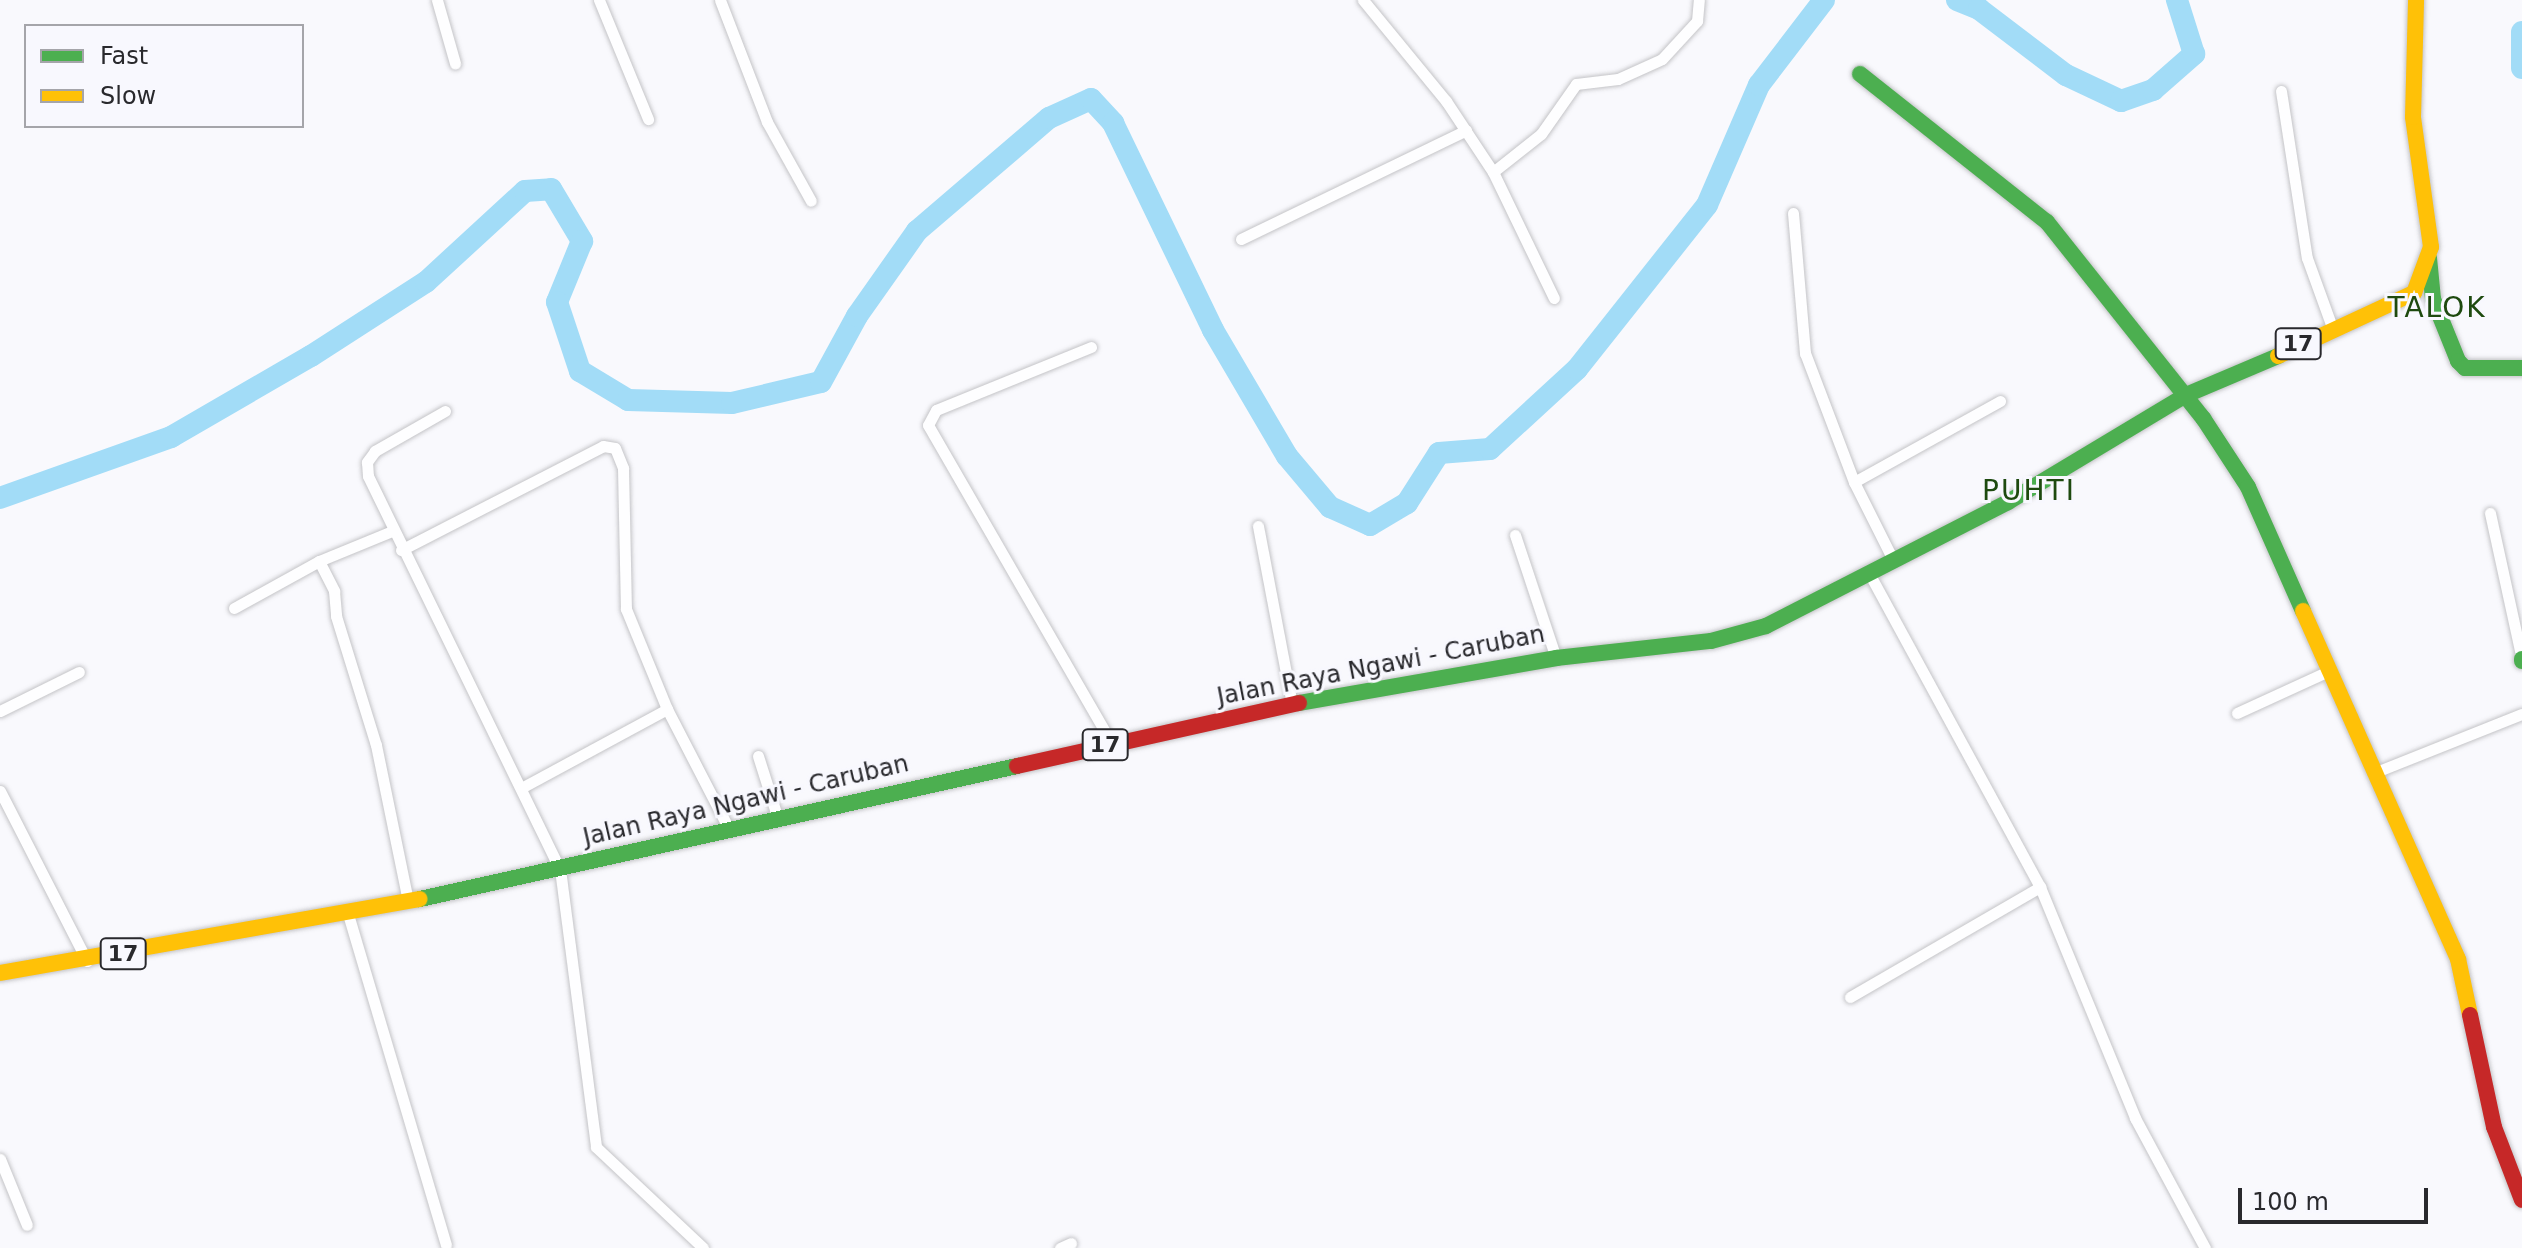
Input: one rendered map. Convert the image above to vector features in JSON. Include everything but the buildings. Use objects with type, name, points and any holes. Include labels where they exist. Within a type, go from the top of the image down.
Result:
[{"type":"main road","points":[[2416,0],[2410,69],[2437,308],[2465,368],[2522,368]]},
{"type":"main road","points":[[1860,74],[2047,222],[2113,312],[2186,395],[2266,520],[2458,959],[2494,1127],[2522,1200]]},
{"type":"main road","points":[[2429,257],[2423,279],[2404,301],[2437,308]]},
{"type":"main road","name":"Jalan Raya Ngawi - Caruban","points":[[0,973],[87,961],[348,914],[560,869],[777,816],[1292,704],[1556,658],[1727,638],[1789,616],[1870,575],[2186,395],[2404,301]]},
{"type":"street","points":[[437,0],[455,63]]},
{"type":"street","points":[[599,0],[648,119]]},
{"type":"street","points":[[720,0],[767,122],[811,201]]},
{"type":"street","points":[[1363,0],[1466,130],[1493,172],[1554,298]]},
{"type":"street","points":[[1493,172],[1541,134],[1576,84],[1618,79],[1662,59],[1697,21],[1699,0]]},
{"type":"street","points":[[2281,91],[2307,258],[2333,330]]},
{"type":"street","points":[[1241,239],[1466,130]]},
{"type":"street","points":[[1793,213],[1805,353],[1854,482],[1894,562]]},
{"type":"street","points":[[1091,347],[936,410],[928,425],[1112,744]]},
{"type":"street","points":[[1854,482],[2000,401]]},
{"type":"street","points":[[445,411],[367,462],[401,550],[523,787],[560,869],[596,1147],[703,1248]]},
{"type":"street","points":[[401,550],[603,446],[615,448],[623,468],[626,609],[667,709],[729,829]]},
{"type":"street","points":[[2490,513],[2522,660]]},
{"type":"street","points":[[1258,526],[1292,704]]},
{"type":"street","points":[[234,608],[319,561],[392,531]]},
{"type":"street","points":[[1515,535],[1556,658]]},
{"type":"street","points":[[319,561],[334,591],[336,616],[376,745],[408,901]]},
{"type":"street","points":[[1870,575],[2040,887],[2135,1118],[2205,1248]]},
{"type":"street","points":[[2237,713],[2331,670]]},
{"type":"street","points":[[0,711],[79,672]]},
{"type":"street","points":[[523,787],[667,709]]},
{"type":"street","points":[[2376,772],[2522,714]]},
{"type":"street","points":[[758,756],[777,816]]},
{"type":"street","points":[[2,800],[87,961]]},
{"type":"street","points":[[1850,997],[2040,887]]},
{"type":"street","points":[[348,914],[446,1245]]},
{"type":"street","points":[[0,1159],[27,1225]]},
{"type":"waterway","points":[[0,498],[171,437],[311,356],[426,282],[525,191],[551,189],[582,241],[557,302],[580,371],[628,400],[732,403],[821,382],[857,316],[917,231],[1049,118],[1091,99],[1113,123],[1213,330],[1287,456],[1330,507],[1370,525],[1407,503],[1439,453],[1490,449],[1577,369],[1707,205],[1759,85],[1824,0]]},
{"type":"waterway","points":[[1957,0],[1979,9],[2066,75],[2121,101],[2153,90],[2194,54],[2177,0]]},
{"type":"waterway","points":[[2522,32],[2522,68]]},
{"type":"traffic: fast","points":[[1860,74],[2047,222],[2203,418],[2248,487],[2303,611]]},
{"type":"traffic: fast","points":[[2429,258],[2433,299],[2458,361],[2465,368],[2522,368]]},
{"type":"traffic: fast","points":[[1299,703],[1556,658],[1711,641],[1766,626],[2008,502],[2186,395],[2278,356]]},
{"type":"traffic: fast","points":[[420,899],[1017,766]]},
{"type":"traffic: slow","points":[[2278,356],[2414,293],[2431,247],[2413,117],[2416,0]]},
{"type":"traffic: slow","points":[[2303,611],[2458,959],[2470,1015]]},
{"type":"traffic: slow","points":[[0,973],[420,899]]},
{"type":"traffic: jam","points":[[1017,766],[1299,703]]},
{"type":"traffic: jam","points":[[2470,1015],[2494,1127],[2522,1200]]},
{"type":"district","name":"TALOK","points":[[2437,308]]},
{"type":"district","name":"PUHTI","points":[[2029,491]]}]
